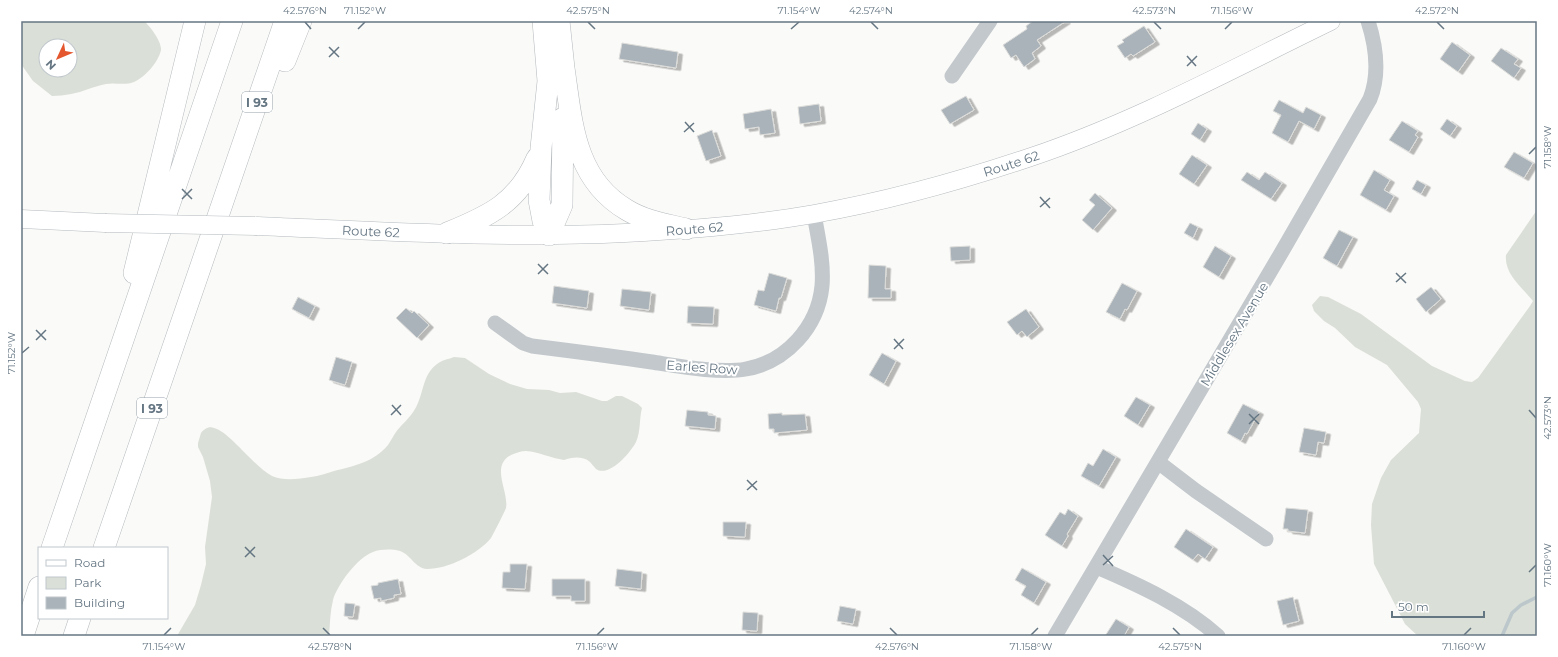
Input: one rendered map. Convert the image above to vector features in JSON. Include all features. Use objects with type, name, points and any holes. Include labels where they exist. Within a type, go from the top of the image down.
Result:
[{"type":"highway","points":[[94,426],[156,184],[195,21]]},
{"type":"highway","points":[[52,547],[232,21]]},
{"type":"highway","name":"I 93","points":[[104,547],[285,21]]},
{"type":"highway","points":[[201,269],[301,21]]},
{"type":"highway","points":[[543,21],[548,81],[541,148],[539,200],[543,221],[549,235]]},
{"type":"highway","points":[[559,21],[564,68],[576,142],[582,160],[596,182],[609,196],[628,211],[647,219],[686,229]]},
{"type":"highway","points":[[549,235],[562,205],[564,68]]},
{"type":"highway","points":[[447,233],[478,220],[509,200],[527,180],[541,148]]},
{"type":"highway","points":[[22,636],[38,590]]},
{"type":"highway","points":[[74,636],[80,619]]},
{"type":"main road","name":"Route 62","points":[[21,219],[105,223],[549,235],[626,233],[686,229],[814,214],[932,188],[987,172],[1061,146],[1135,116],[1331,21]]},
{"type":"street","points":[[952,76],[990,21]]},
{"type":"street","name":"Middlesex Avenue","points":[[1055,636],[1370,99],[1375,84],[1376,71],[1374,45],[1368,21]]},
{"type":"street","name":"Earles Row","points":[[495,323],[523,343],[532,346],[668,365],[721,370],[745,369],[757,366],[779,356],[798,340],[812,321],[817,310],[820,298],[822,274],[814,214]]},
{"type":"street","points":[[1158,462],[1196,491],[1266,540]]},
{"type":"street","points":[[1096,566],[1139,585],[1173,604],[1209,628],[1218,636]]},
{"type":"green space","points":[[21,21],[144,21],[155,34],[160,43],[161,50],[154,65],[147,73],[134,82],[126,84],[106,84],[75,93],[52,96],[33,81],[21,64]]},
{"type":"green space","points":[[1537,210],[1537,636],[1418,636],[1405,624],[1374,564],[1371,525],[1372,504],[1381,478],[1391,460],[1419,433],[1421,409],[1418,402],[1387,365],[1355,347],[1335,328],[1324,321],[1314,311],[1312,305],[1320,296],[1328,297],[1361,314],[1432,366],[1465,381],[1472,382],[1478,378],[1533,301],[1511,274],[1506,262],[1506,255]]},
{"type":"green space","points":[[454,357],[465,358],[489,374],[510,384],[527,389],[549,390],[560,393],[576,392],[602,401],[607,401],[616,396],[622,396],[638,404],[642,408],[639,434],[636,442],[619,463],[607,470],[601,471],[596,469],[587,460],[581,458],[570,458],[564,460],[526,451],[511,455],[505,460],[501,472],[506,508],[491,538],[485,544],[462,560],[444,566],[427,569],[420,567],[407,555],[397,550],[379,550],[367,555],[349,572],[335,594],[331,609],[329,636],[177,636],[195,605],[206,564],[205,547],[212,497],[210,481],[203,457],[198,447],[201,433],[210,427],[220,431],[234,442],[257,465],[276,478],[306,478],[349,467],[376,456],[388,445],[396,432],[415,409],[428,374],[432,368],[441,362]]},
{"type":"building","points":[[1033,21],[1066,21],[1037,40],[1041,46],[1032,53],[1035,59],[1024,67],[1016,55],[1011,58],[1003,45],[1027,29],[1026,26]]},
{"type":"building","points":[[1144,26],[1155,42],[1133,56],[1131,54],[1125,58],[1117,46],[1124,42],[1122,40]]},
{"type":"building","points":[[1452,42],[1470,55],[1458,72],[1440,59]]},
{"type":"building","points":[[622,43],[678,52],[676,68],[619,59]]},
{"type":"building","points":[[1501,48],[1518,59],[1514,64],[1521,68],[1514,78],[1491,61]]},
{"type":"building","points":[[966,96],[974,110],[950,124],[941,110]]},
{"type":"building","points":[[1279,100],[1303,113],[1306,107],[1321,115],[1314,129],[1299,121],[1288,142],[1272,133],[1281,115],[1273,111]]},
{"type":"building","points":[[819,104],[821,121],[800,124],[798,107]]},
{"type":"building","points":[[771,109],[775,133],[760,135],[759,127],[745,129],[743,114]]},
{"type":"building","points":[[1447,119],[1457,126],[1450,136],[1440,129]]},
{"type":"building","points":[[1402,121],[1418,131],[1415,135],[1418,137],[1409,152],[1389,140]]},
{"type":"building","points":[[1198,123],[1207,129],[1200,140],[1191,134]]},
{"type":"building","points":[[712,130],[721,156],[706,161],[697,136]]},
{"type":"building","points":[[1514,152],[1533,163],[1524,178],[1504,167]]},
{"type":"building","points":[[1192,155],[1207,165],[1194,184],[1179,174]]},
{"type":"building","points":[[1374,170],[1390,180],[1384,190],[1394,196],[1386,210],[1360,195]]},
{"type":"building","points":[[1247,172],[1259,180],[1265,172],[1282,183],[1271,199],[1241,180]]},
{"type":"building","points":[[1417,180],[1426,185],[1421,194],[1412,189]]},
{"type":"building","points":[[1095,193],[1112,208],[1093,230],[1082,220],[1095,205],[1089,200]]},
{"type":"building","points":[[1190,223],[1198,227],[1193,238],[1184,233]]},
{"type":"building","points":[[1339,230],[1353,237],[1337,266],[1323,258]]},
{"type":"building","points":[[970,246],[970,260],[951,261],[950,247]]},
{"type":"building","points":[[1215,246],[1231,256],[1219,277],[1203,267]]},
{"type":"building","points":[[869,265],[886,266],[885,289],[891,289],[891,298],[868,298]]},
{"type":"building","points":[[769,273],[787,278],[781,298],[779,298],[776,311],[754,305],[758,290],[764,291]]},
{"type":"building","points":[[1122,283],[1137,291],[1127,310],[1125,309],[1120,319],[1106,312]]},
{"type":"building","points":[[554,286],[589,291],[587,308],[552,303]]},
{"type":"building","points":[[1431,287],[1441,299],[1426,312],[1416,299]]},
{"type":"building","points":[[622,289],[651,292],[649,310],[620,306]]},
{"type":"building","points":[[298,297],[315,306],[309,318],[292,309]]},
{"type":"building","points":[[688,306],[714,307],[713,324],[687,323]]},
{"type":"building","points":[[406,308],[412,313],[414,311],[429,325],[417,338],[396,318]]},
{"type":"building","points":[[1026,309],[1039,327],[1027,337],[1022,331],[1017,335],[1007,322]]},
{"type":"building","points":[[882,353],[896,361],[884,384],[869,375]]},
{"type":"building","points":[[336,357],[352,362],[345,385],[329,380]]},
{"type":"building","points":[[1136,397],[1150,405],[1138,425],[1124,416]]},
{"type":"building","points":[[1243,404],[1259,412],[1247,434],[1245,433],[1241,441],[1227,433]]},
{"type":"building","points":[[687,410],[708,412],[708,415],[716,416],[715,429],[685,426]]},
{"type":"building","points":[[782,413],[782,415],[805,414],[807,430],[774,433],[774,429],[769,429],[768,414]]},
{"type":"building","points":[[1304,428],[1326,432],[1324,443],[1318,442],[1316,455],[1299,452]]},
{"type":"building","points":[[1103,449],[1116,457],[1099,486],[1081,476],[1088,463],[1093,466]]},
{"type":"building","points":[[1286,508],[1308,510],[1305,533],[1283,529]]},
{"type":"building","points":[[1068,509],[1078,516],[1067,534],[1068,536],[1062,546],[1045,535],[1060,512],[1065,515]]},
{"type":"building","points":[[723,522],[746,522],[745,537],[723,536]]},
{"type":"building","points":[[1186,529],[1213,547],[1205,559],[1198,554],[1193,560],[1174,547]]},
{"type":"building","points":[[510,564],[527,564],[525,589],[502,588],[503,572],[510,572]]},
{"type":"building","points":[[1022,568],[1046,582],[1034,603],[1021,595],[1026,586],[1015,580]]},
{"type":"building","points":[[617,569],[642,572],[641,589],[615,586]]},
{"type":"building","points":[[398,579],[401,594],[394,595],[394,598],[381,601],[381,598],[374,599],[371,586]]},
{"type":"building","points":[[552,579],[585,579],[585,601],[571,601],[571,596],[552,596]]},
{"type":"building","points":[[1293,597],[1299,621],[1283,625],[1277,601]]},
{"type":"building","points":[[345,603],[355,604],[353,617],[344,616]]},
{"type":"building","points":[[840,606],[856,609],[853,624],[837,621]]},
{"type":"building","points":[[743,612],[758,613],[757,631],[742,630]]},
{"type":"building","points":[[1116,619],[1129,627],[1124,636],[1105,636]]},
{"type":"waterway","points":[[1502,636],[1512,613],[1521,605],[1537,597]]}]
